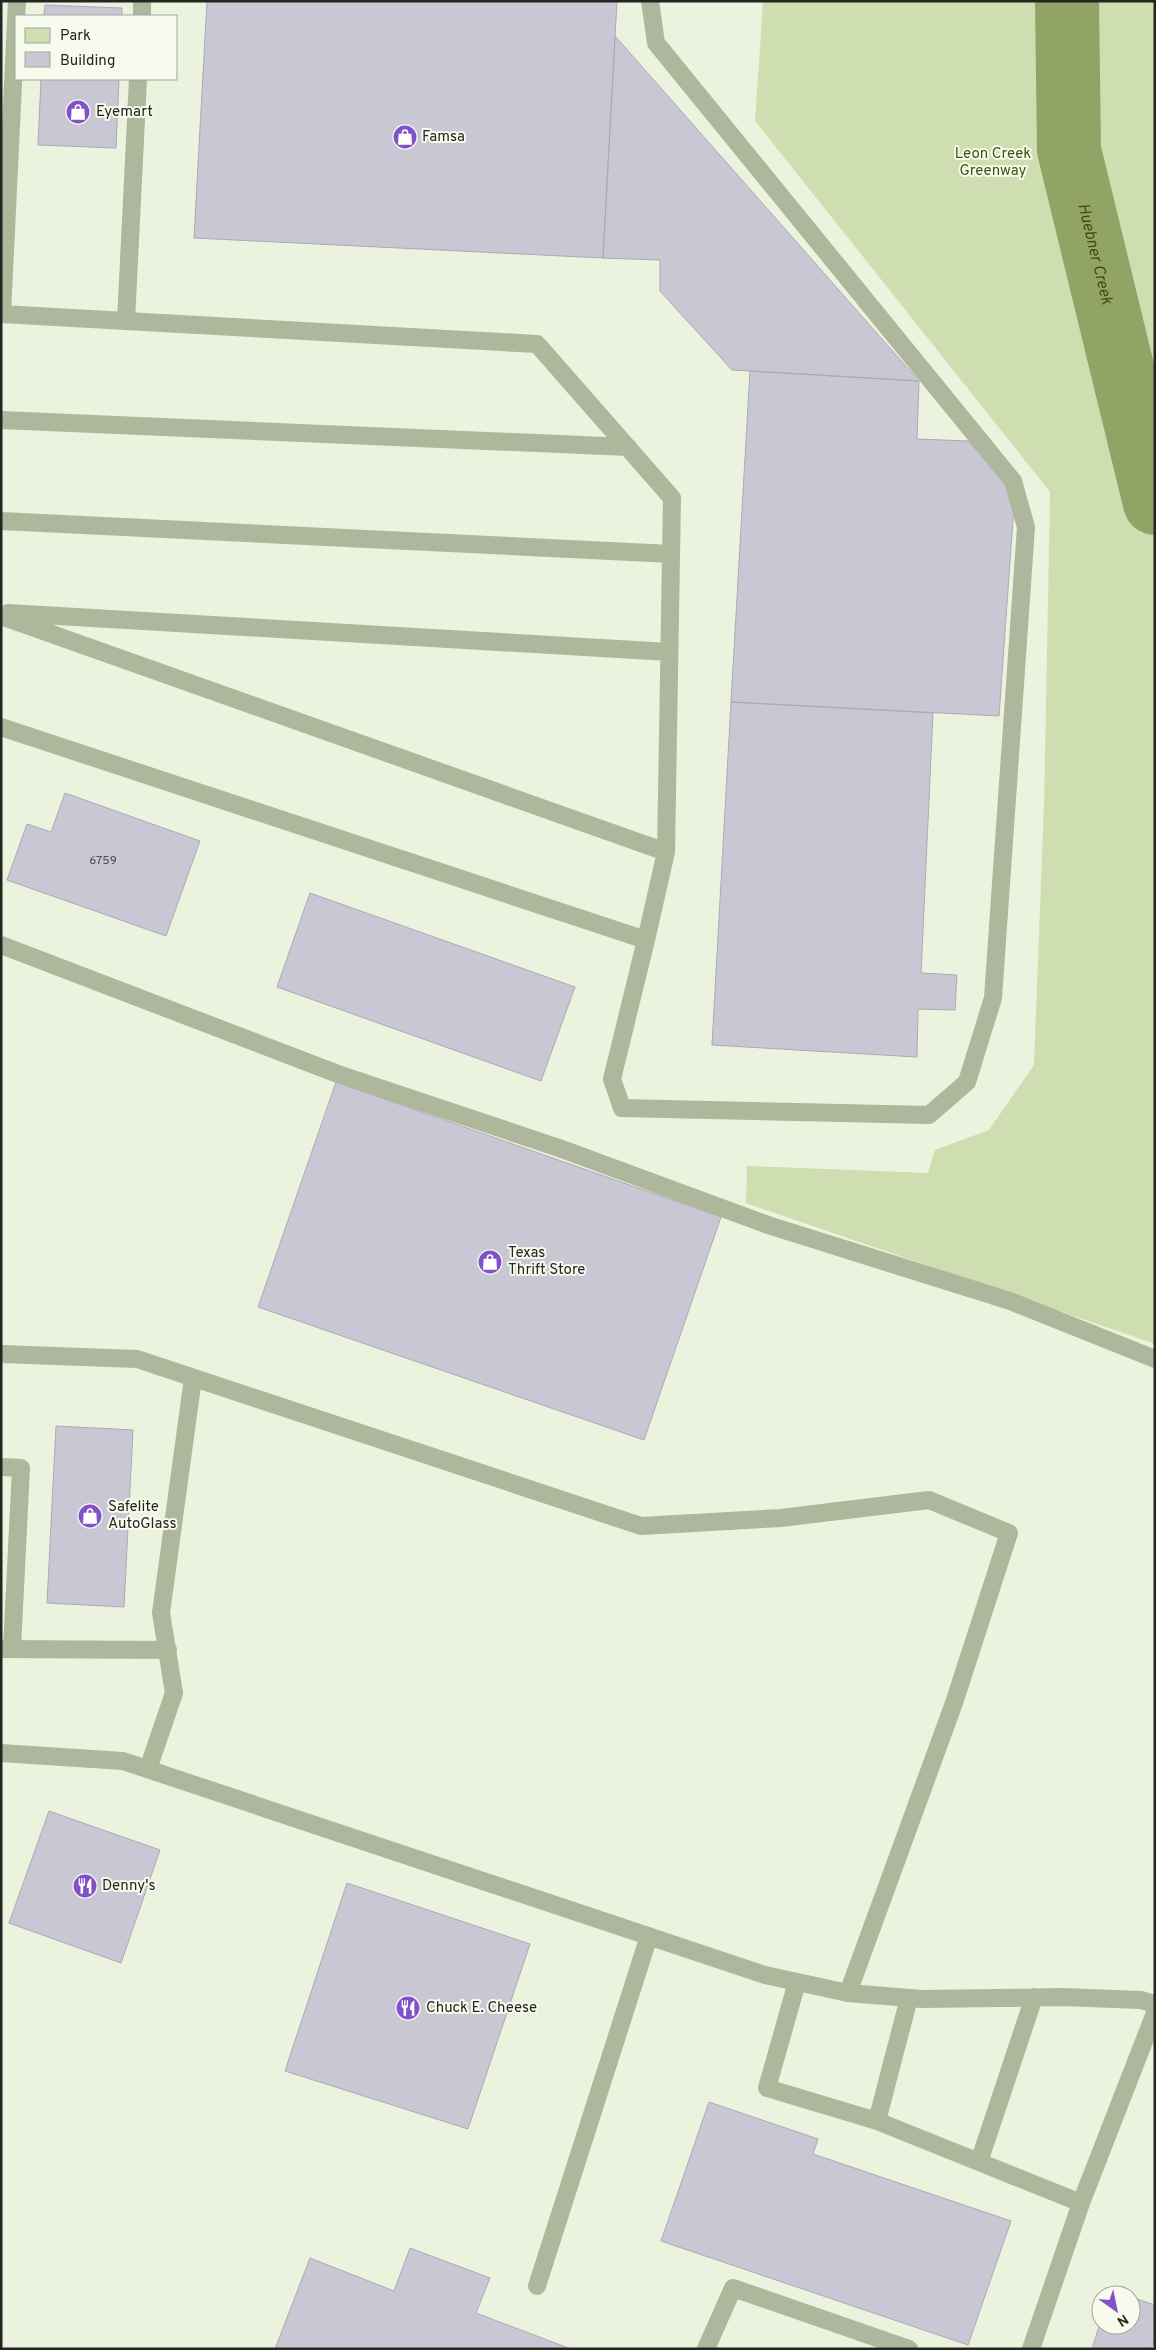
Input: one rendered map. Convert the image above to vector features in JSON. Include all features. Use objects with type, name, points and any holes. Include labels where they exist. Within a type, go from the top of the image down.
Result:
[{"type":"lane","points":[[16,15],[17,1]]},
{"type":"lane","points":[[142,1],[142,15]]},
{"type":"lane","points":[[15,43],[2,314],[537,344],[672,498],[666,852],[612,1079],[622,1108],[930,1115],[966,1082],[992,998],[1026,527],[1013,481],[656,43],[650,1]]},
{"type":"lane","points":[[126,321],[138,80]]},
{"type":"lane","points":[[1,420],[628,448]]},
{"type":"lane","points":[[1,521],[671,554]]},
{"type":"lane","points":[[1,612],[669,652]]},
{"type":"lane","points":[[1,616],[666,852]]},
{"type":"lane","points":[[1,727],[646,940]]},
{"type":"lane","points":[[1,945],[338,1074],[559,1148],[768,1225],[1010,1301],[1155,1359]]},
{"type":"lane","points":[[1,1354],[137,1359],[641,1526],[781,1518],[929,1500],[1009,1533],[954,1703],[848,1993]]},
{"type":"lane","points":[[148,1769],[174,1693],[161,1613],[193,1378]]},
{"type":"lane","points":[[1,1467],[21,1468],[7,1649],[168,1650]]},
{"type":"lane","points":[[1,1753],[123,1761],[765,1975],[797,1982],[848,1993],[909,1998],[1034,1997],[1140,2000],[1155,2004]]},
{"type":"lane","points":[[537,2286],[649,1936]]},
{"type":"lane","points":[[797,1982],[767,2088],[876,2122],[1081,2203]]},
{"type":"lane","points":[[979,2162],[1034,1997]]},
{"type":"lane","points":[[876,2122],[909,1998]]},
{"type":"lane","points":[[1030,2349],[1081,2203],[1155,2013]]},
{"type":"lane","points":[[706,2349],[733,2288],[909,2349]]},
{"type":"shaded area","points":[[1,1],[763,1],[755,121],[1050,492],[1044,805],[1155,1296],[1155,2349],[1,2349]]},
{"type":"green space","name":"Leon Creek Greenway","points":[[763,1],[1155,1],[1155,1344],[746,1203],[747,1166],[928,1173],[935,1150],[989,1130],[1034,1065],[1044,805],[1050,492],[755,121]]},
{"type":"building","name":"Famsa","points":[[207,1],[617,1],[603,258],[194,238]]},
{"type":"building","points":[[45,5],[122,8],[122,15],[44,15]]},
{"type":"building","points":[[615,36],[919,381],[732,370],[660,291],[660,260],[603,258]]},
{"type":"building","name":"Eyemart","points":[[41,80],[119,80],[116,148],[38,145]]},
{"type":"building","points":[[750,371],[919,381],[917,439],[968,441],[1015,492],[999,716],[731,702]]},
{"type":"building","points":[[731,702],[933,713],[921,973],[957,975],[955,1010],[918,1009],[917,1057],[712,1045]]},
{"type":"building","points":[[65,793],[200,841],[166,936],[7,880],[27,824],[51,832]]},
{"type":"building","points":[[310,893],[575,987],[541,1081],[277,987]]},
{"type":"building","name":"Texas Thrift Store","points":[[336,1082],[721,1217],[644,1440],[258,1307]]},
{"type":"building","name":"Safelite AutoGlass","points":[[56,1426],[133,1430],[124,1607],[47,1603]]},
{"type":"building","name":"Denny's","points":[[49,1811],[160,1850],[121,1963],[9,1923]]},
{"type":"building","name":"Chuck E. Cheese","points":[[347,1883],[530,1944],[468,2129],[285,2071]]},
{"type":"building","points":[[709,2102],[818,2139],[813,2154],[1011,2221],[968,2345],[661,2241]]},
{"type":"building","points":[[410,2248],[490,2278],[476,2313],[571,2349],[275,2349],[310,2258],[394,2291]]},
{"type":"building","points":[[1141,2300],[1155,2305],[1155,2338],[1151,2349],[1092,2349],[1096,2335],[1141,2335]]},
{"type":"waterway","name":"Huebner Creek","points":[[1067,1],[1069,150],[1155,503]]},
{"type":"place","name":"Eyemart","points":[[78,112]]},
{"type":"place","name":"Famsa","points":[[405,137]]},
{"type":"place","name":"Texas Thrift Store","points":[[490,1262]]},
{"type":"place","name":"Safelite AutoGlass","points":[[90,1516]]},
{"type":"place","name":"Denny's","points":[[85,1886]]},
{"type":"place","name":"Chuck E. Cheese","points":[[408,2008]]}]
